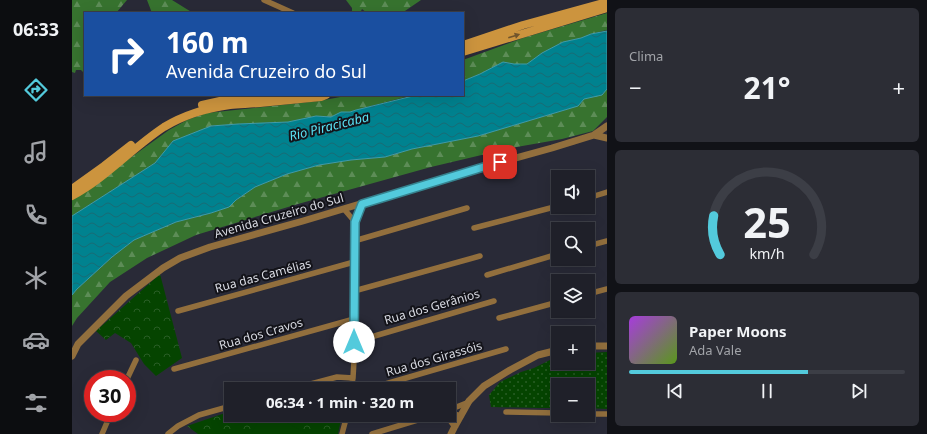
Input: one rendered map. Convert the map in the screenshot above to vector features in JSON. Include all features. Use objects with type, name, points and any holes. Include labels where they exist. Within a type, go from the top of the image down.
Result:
[{"type":"main road","points":[[464,44],[523,25],[607,2]]},
{"type":"main road","points":[[464,52],[607,8]]},
{"type":"main road","points":[[72,189],[162,122],[182,112],[204,104],[229,99],[264,96]]},
{"type":"main road","points":[[72,196],[110,170],[136,148],[166,126],[184,117],[205,109],[231,105],[324,96]]},
{"type":"street","points":[[264,0],[291,12]]},
{"type":"street","name":"Avenida Cruzeiro do Sul","points":[[72,356],[78,344],[126,296],[163,268],[180,258],[210,246],[362,204],[594,135],[607,126]]},
{"type":"street","name":"Avenida Cruzeiro do Sul","points":[[594,135],[607,138]]},
{"type":"street","points":[[595,196],[607,192]]},
{"type":"street","points":[[352,382],[355,222],[362,204]]},
{"type":"street","points":[[354,241],[467,208]]},
{"type":"street","points":[[474,228],[551,208]]},
{"type":"street","points":[[344,209],[355,222]]},
{"type":"street","points":[[595,244],[607,240]]},
{"type":"street","points":[[354,291],[480,256]]},
{"type":"street","points":[[487,274],[551,256]]},
{"type":"street","name":"Rua das Camélias","points":[[178,311],[354,262]]},
{"type":"street","points":[[595,292],[607,289]]},
{"type":"street","name":"Rua dos Gerânios","points":[[354,342],[494,301]]},
{"type":"street","points":[[499,318],[551,304]]},
{"type":"street","name":"Rua dos Cravos","points":[[174,369],[354,319]]},
{"type":"street","points":[[595,346],[607,346]]},
{"type":"street","name":"Rua dos Girassóis","points":[[392,382],[506,349]]},
{"type":"street","points":[[451,434],[469,401],[484,386],[538,355],[551,352]]},
{"type":"street","points":[[131,370],[136,360]]},
{"type":"street","points":[[318,382],[337,377],[353,378]]},
{"type":"street","points":[[456,408],[469,401]]},
{"type":"street","points":[[168,434],[178,426],[199,415],[224,408]]},
{"type":"street","points":[[506,412],[551,413]]},
{"type":"street","points":[[456,414],[461,416]]},
{"type":"street","points":[[595,414],[607,414]]},
{"type":"street","points":[[102,434],[107,422]]},
{"type":"street","points":[[342,434],[345,422]]},
{"type":"street","points":[[372,434],[411,422]]},
{"type":"street","points":[[453,422],[455,426]]},
{"type":"green space","points":[[72,0],[127,0],[117,12],[84,12],[84,73],[81,70],[76,70],[75,73],[72,72]]},
{"type":"green space","points":[[147,0],[172,0],[191,12],[152,12]]},
{"type":"green space","points":[[346,0],[421,0],[403,12],[366,12],[362,9],[360,12],[352,12],[352,8]]},
{"type":"green space","points":[[607,13],[607,30],[563,42],[542,53],[527,64],[503,62],[464,81],[464,60],[523,38]]},
{"type":"green space","points":[[607,89],[607,117],[593,131],[431,167],[298,204],[196,235],[147,258],[110,282],[77,318],[72,326],[72,295],[112,257],[134,240],[176,222],[225,208],[255,187],[287,174],[319,165],[385,157],[412,149],[478,136],[578,106],[584,99],[601,95]]},
{"type":"green space","points":[[346,96],[409,96],[350,112],[341,112],[331,117],[316,116],[288,122],[211,126],[173,141],[155,163],[72,216],[72,200],[169,130],[187,120],[207,113],[319,101]]},
{"type":"green space","points":[[160,274],[182,358],[156,376],[144,364],[131,343],[115,333],[106,340],[96,331]]},
{"type":"green space","points":[[607,352],[607,409],[595,408],[595,378],[551,378],[551,408],[491,407],[489,395],[500,382],[551,360],[551,370],[595,370],[595,353]]},
{"type":"green space","points":[[224,413],[224,422],[341,422],[338,434],[198,434],[187,426]]},
{"type":"green space","points":[[258,422],[285,422],[308,434],[251,434]]},
{"type":"water","name":"Rio Piracicaba","points":[[607,31],[607,89],[602,95],[584,99],[578,106],[478,136],[412,149],[385,157],[319,165],[287,174],[255,187],[236,200],[229,207],[176,222],[134,240],[112,257],[72,295],[72,216],[155,163],[173,141],[211,126],[288,122],[316,116],[331,117],[341,112],[350,112],[413,96],[464,96],[464,81],[503,62],[527,64],[542,53],[563,42]]},
{"type":"route","points":[[354,342],[355,222],[362,204],[500,162]]}]
